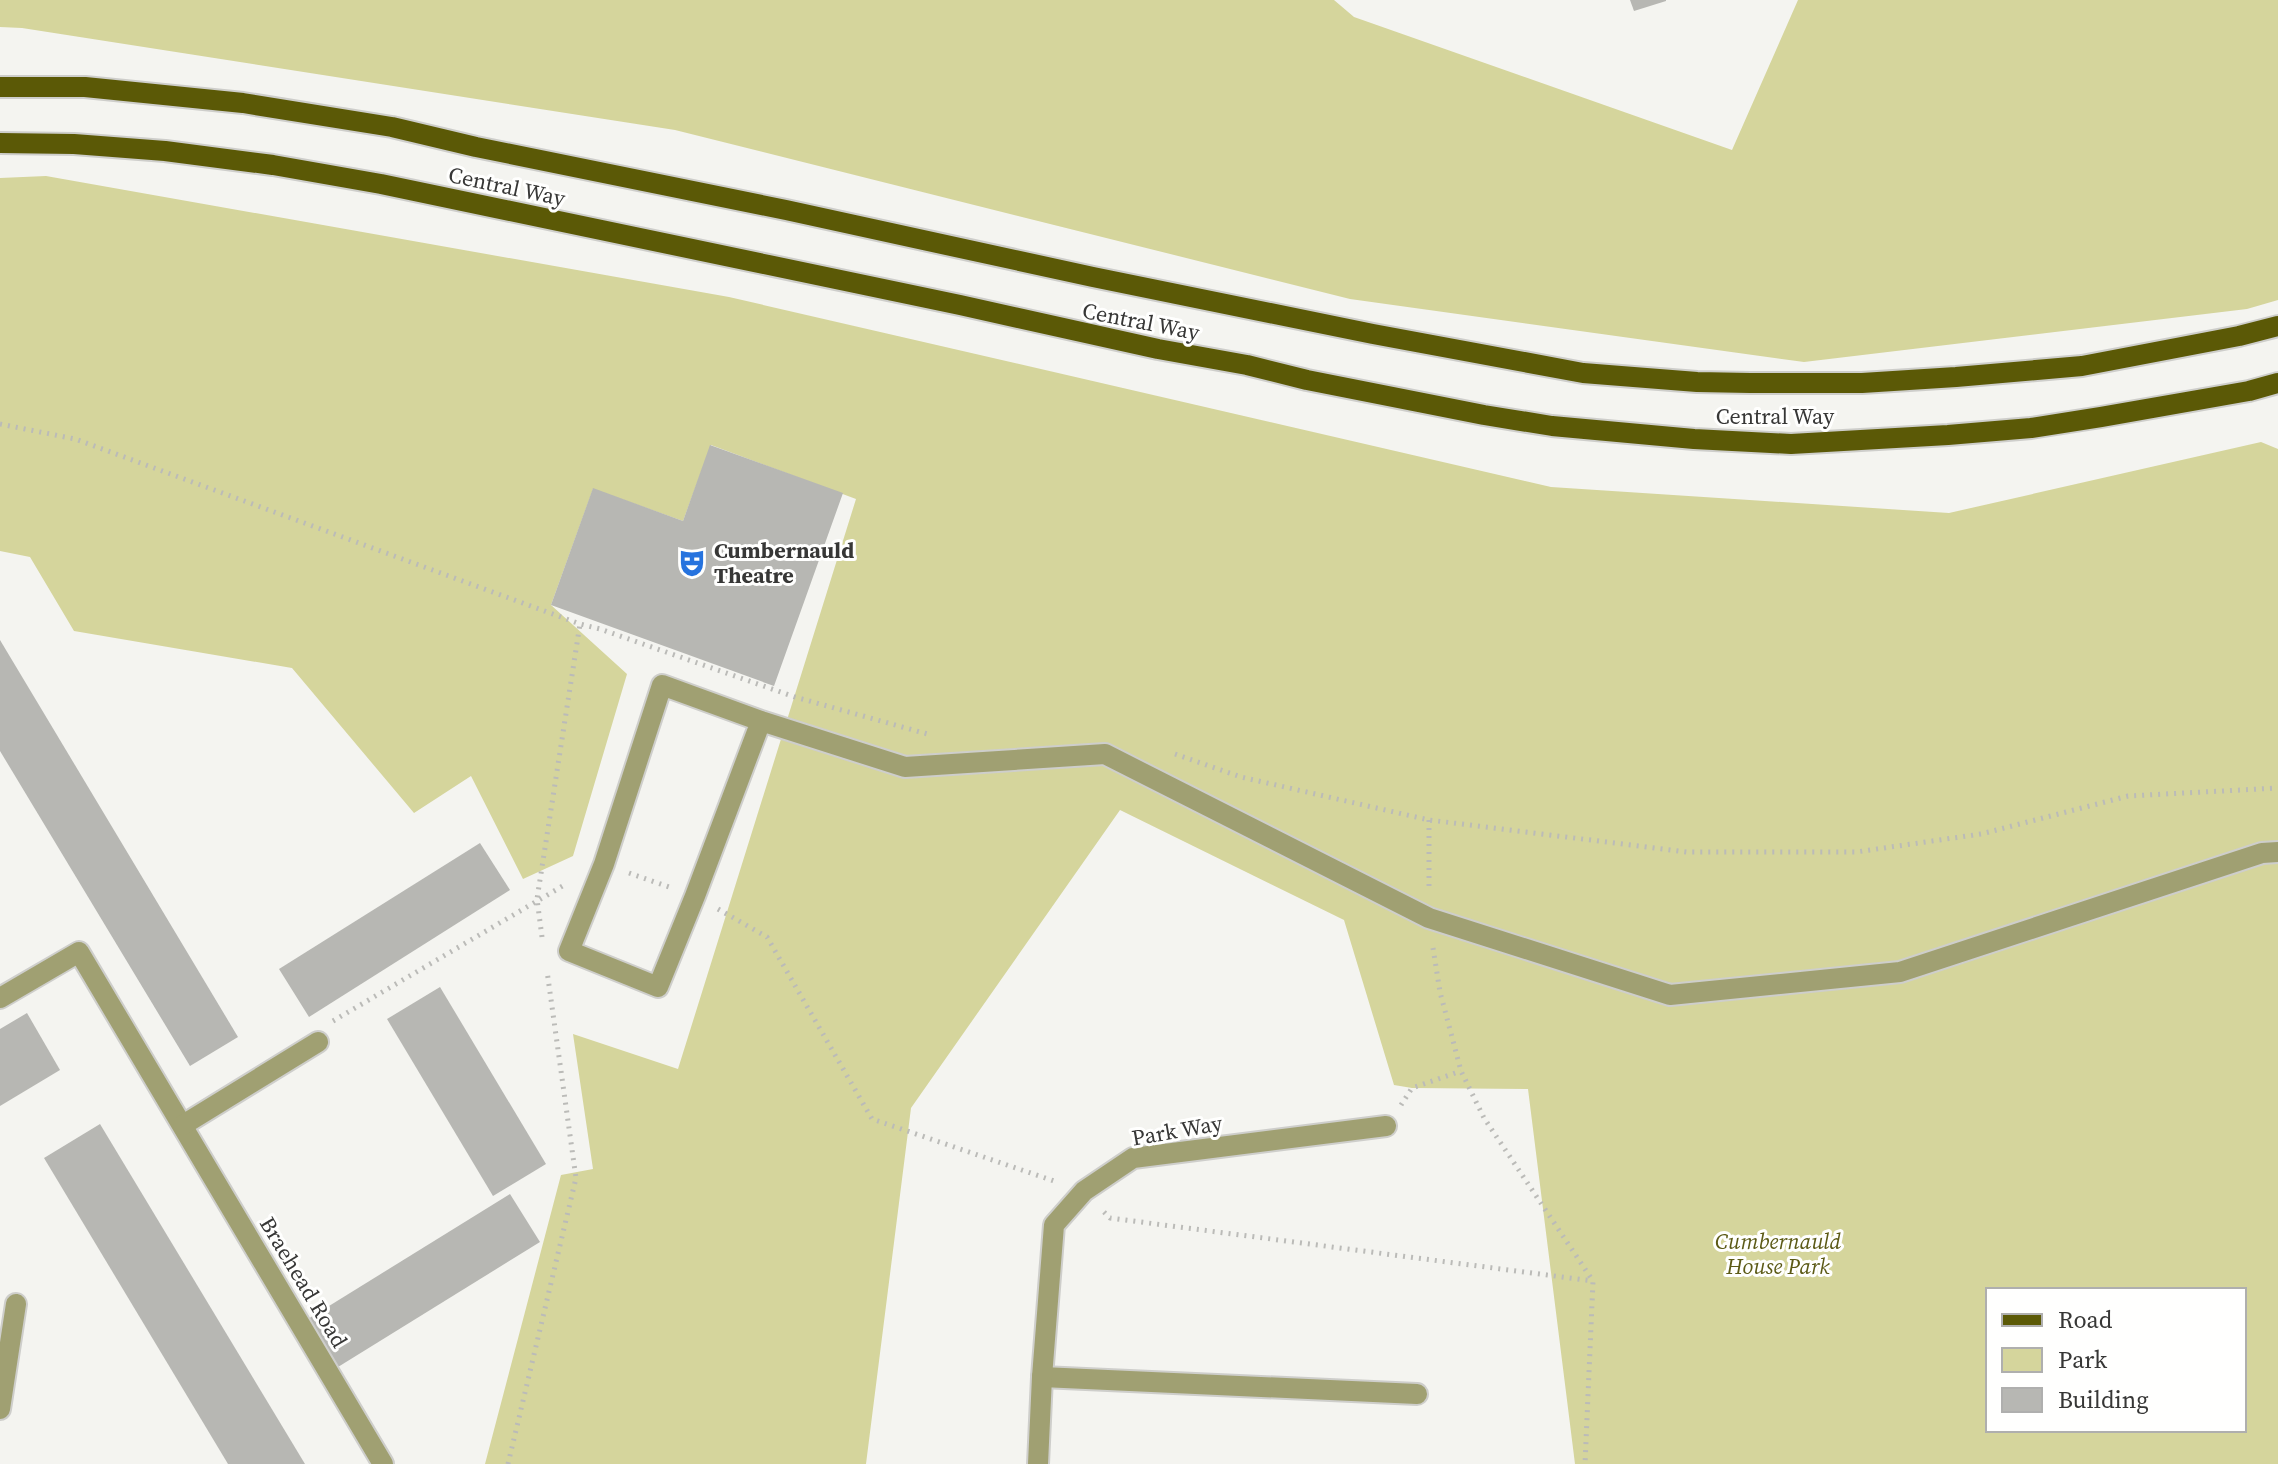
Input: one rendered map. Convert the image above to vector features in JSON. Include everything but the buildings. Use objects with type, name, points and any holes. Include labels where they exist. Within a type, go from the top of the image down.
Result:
[{"type":"main road","name":"Central Way","points":[[0,87],[85,87],[243,103],[392,127],[1093,277],[1583,373],[1750,383],[1862,383],[1956,377],[2082,366],[2278,326]]},
{"type":"main road","name":"Central Way","points":[[0,143],[74,144],[165,151],[273,165],[381,184],[960,305],[1050,327],[1552,426],[1791,444],[2031,428],[2249,391],[2278,383]]},
{"type":"street","points":[[2249,391],[2278,396]]},
{"type":"street","points":[[761,721],[658,987],[569,951],[604,864],[662,685],[761,721],[905,767],[1105,754],[1429,918],[1670,995],[1900,972],[2262,853],[2278,852]]},
{"type":"street","name":"Braehead Road","points":[[0,998],[79,952],[383,1464]]},
{"type":"street","points":[[183,1125],[323,1033]]},
{"type":"street","name":"Park Way","points":[[1038,1464],[1054,1225],[1084,1191],[1133,1158],[1386,1126]]},
{"type":"street","points":[[0,1409],[16,1304]]},
{"type":"street","points":[[1042,1377],[1417,1394]]},
{"type":"path","points":[[0,424],[75,439],[580,624],[795,697]]},
{"type":"path","points":[[543,946],[537,899],[580,624]]},
{"type":"path","points":[[1585,1464],[1593,1281],[1484,1118],[1461,1071],[1440,992],[1429,918],[1429,820],[1687,852],[1856,852],[1981,834],[2128,796],[2278,788]]},
{"type":"path","points":[[323,1033],[537,899],[604,864],[695,896],[767,937],[872,1119],[1084,1191],[1110,1218],[1593,1281]]},
{"type":"path","points":[[508,1464],[576,1178],[546,961]]},
{"type":"path","points":[[1412,1088],[1461,1071]]},
{"type":"green space","points":[[0,0],[1334,0],[1354,17],[1732,150],[1798,0],[2278,0],[2278,300],[2247,309],[1804,362],[1350,299],[675,130],[0,27]]},
{"type":"green space","name":"Cumbernauld House Park","points":[[46,176],[729,297],[1551,487],[1949,513],[2261,442],[2278,449],[2278,1464],[1575,1464],[1528,1089],[1412,1088],[1394,1085],[1344,920],[1120,810],[911,1108],[866,1464],[485,1464],[561,1175],[593,1169],[573,1034],[678,1069],[856,499],[711,445],[683,521],[593,489],[551,605],[627,674],[573,856],[523,879],[471,776],[414,813],[292,668],[74,631],[30,557],[0,551],[0,178]]},
{"type":"place","name":"Cumbernauld Theatre","points":[[692,563]]}]
